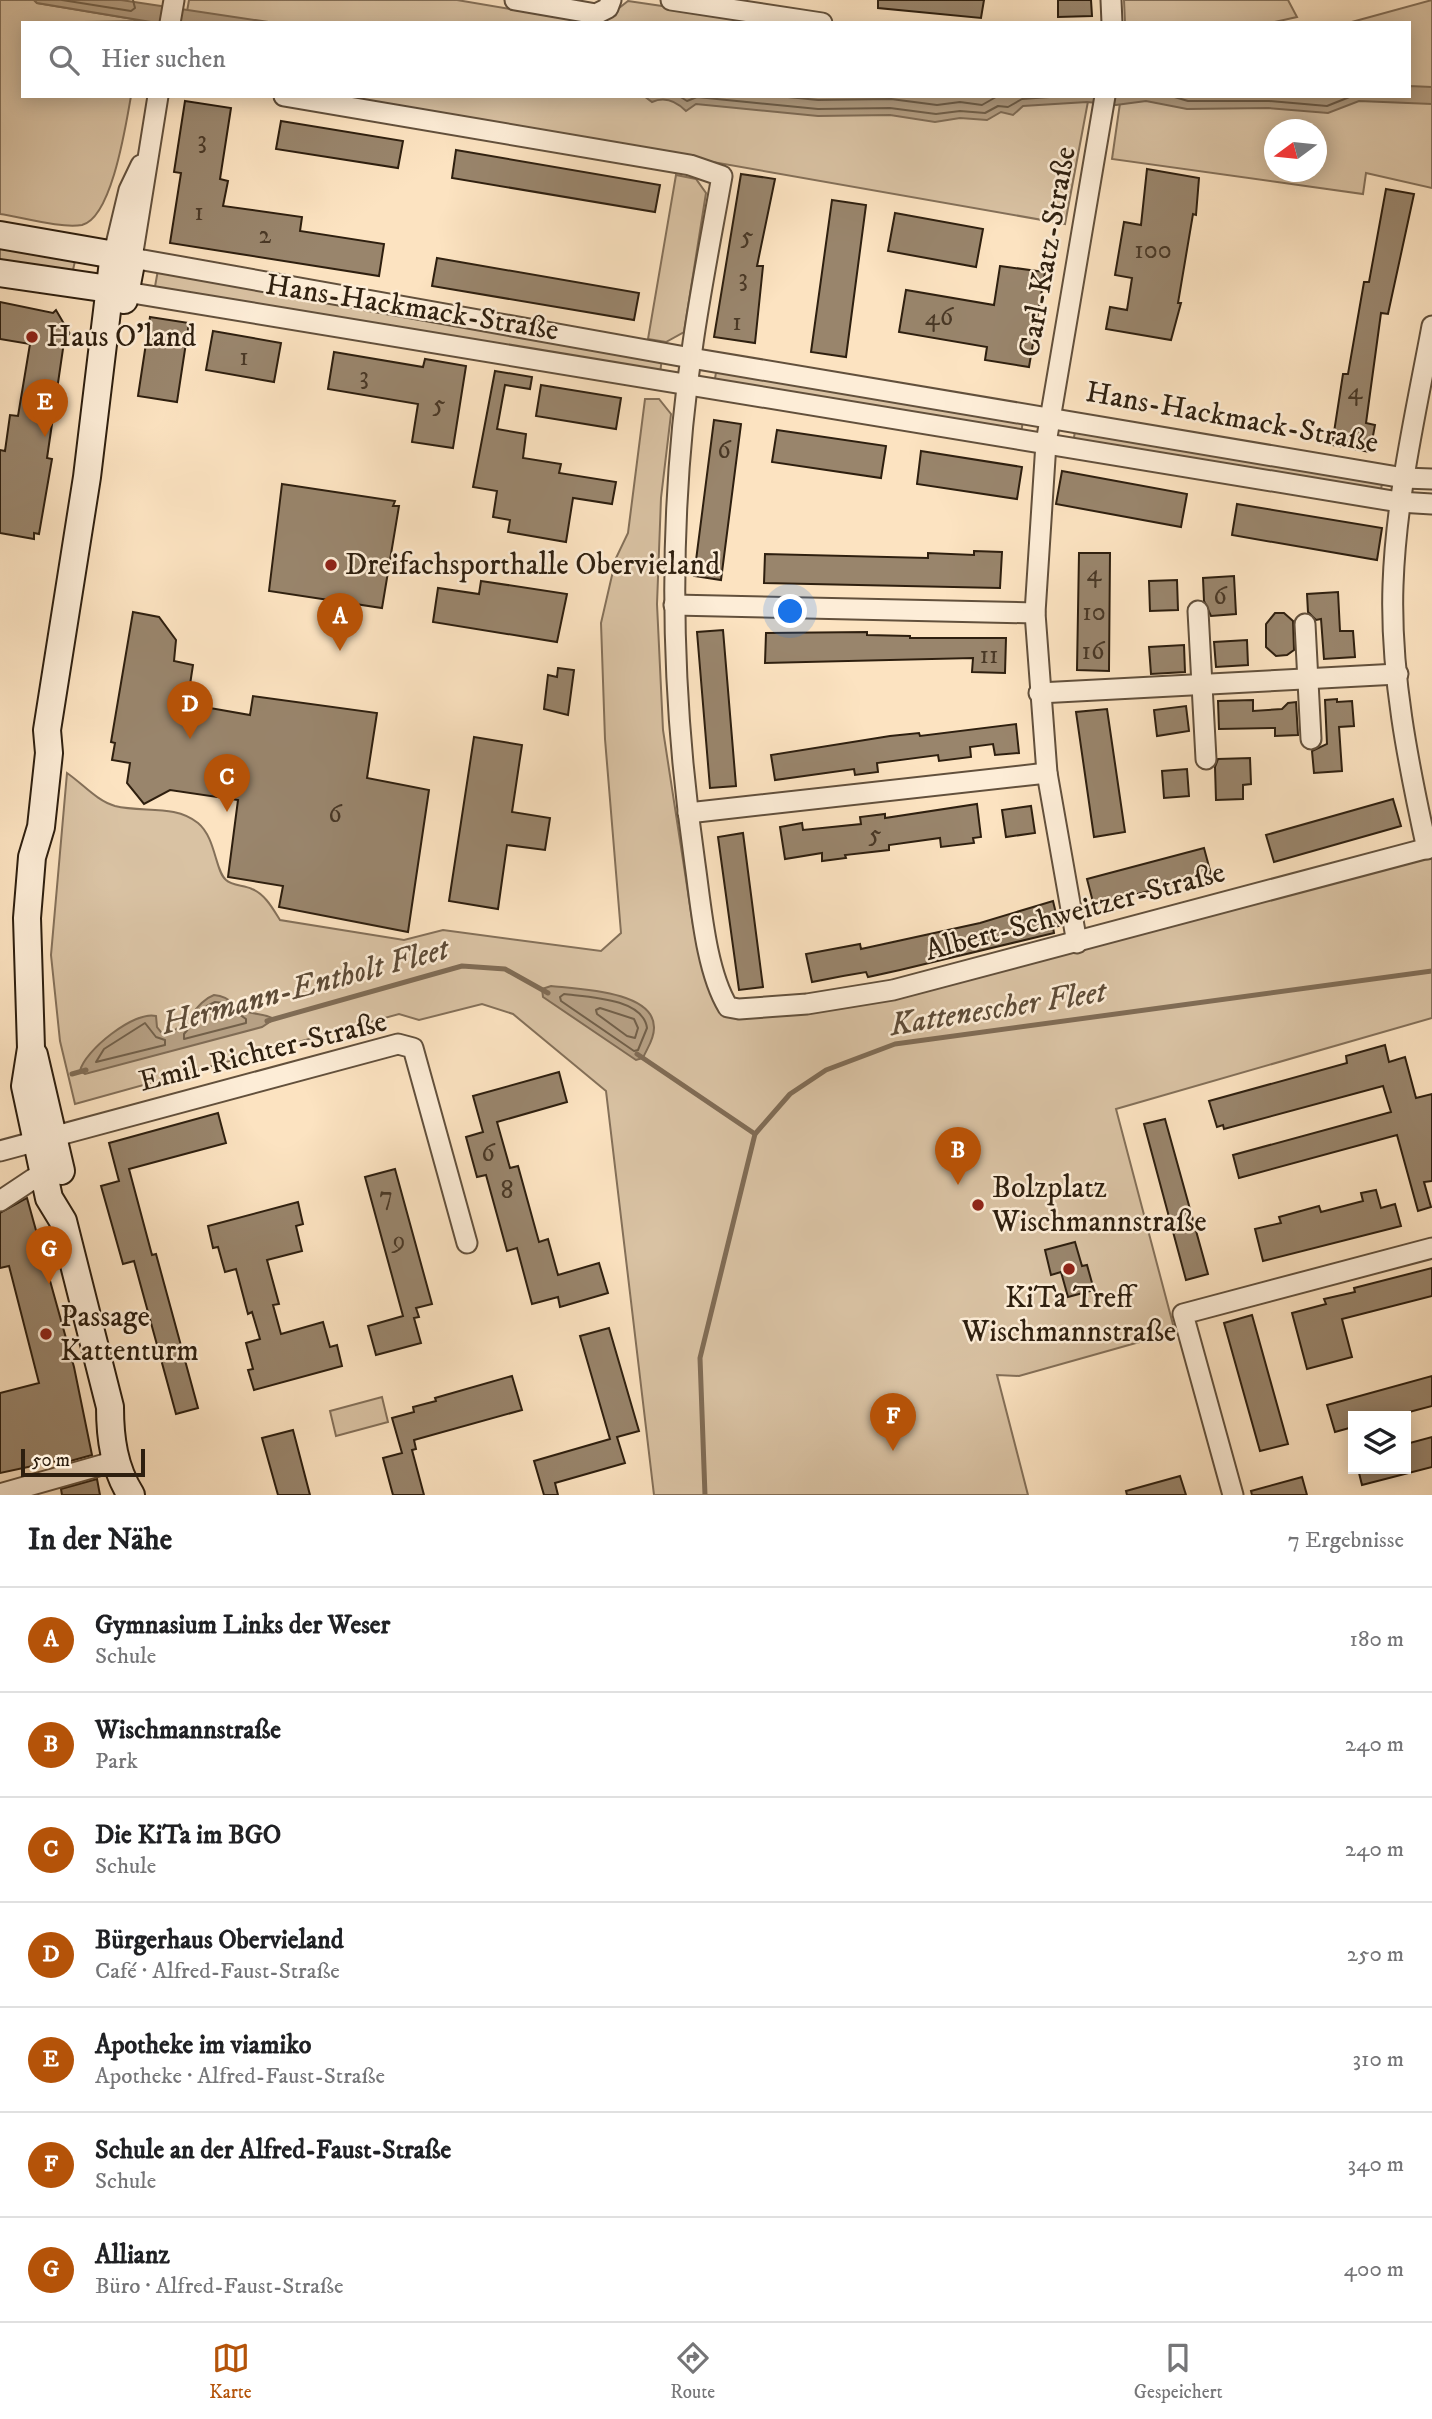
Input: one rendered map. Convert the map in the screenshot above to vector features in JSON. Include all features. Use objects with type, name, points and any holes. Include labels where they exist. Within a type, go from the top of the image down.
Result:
[{"type":"street","points":[[170,21],[174,0]]},
{"type":"street","points":[[514,0],[596,14],[610,4]]},
{"type":"street","points":[[671,0],[809,21]]},
{"type":"street","points":[[1111,0],[1112,21]]},
{"type":"street","points":[[63,1221],[49,1198],[44,1176],[45,1139],[38,1065],[31,1048],[27,918],[32,857],[26,828],[27,815],[36,755],[47,730],[102,368],[123,255],[129,190],[152,142],[158,98]]},
{"type":"street","points":[[296,98],[690,165],[722,176],[691,358],[678,489],[674,605],[677,707],[688,813],[1047,774]]},
{"type":"street","name":"Carl-Katz-Straße","points":[[1049,417],[1104,103]]},
{"type":"street","points":[[0,236],[123,255]]},
{"type":"street","name":"Hans-Hackmack-Straße","points":[[123,255],[691,358],[1404,478],[1432,480]]},
{"type":"street","points":[[0,273],[117,290]]},
{"type":"street","name":"Hans-Hackmack-Straße","points":[[117,290],[1399,502],[1432,504]]},
{"type":"street","points":[[1404,478],[1432,326]]},
{"type":"street","name":"Hans-Hackmack-Straße","points":[[1046,443],[1049,417]]},
{"type":"street","points":[[1046,443],[1035,613],[1039,693],[1047,774],[1077,943]]},
{"type":"street","name":"Hans-Hackmack-Straße","points":[[1399,502],[1404,478]]},
{"type":"street","points":[[1399,502],[1393,587],[1398,674],[1408,761],[1429,848]]},
{"type":"street","points":[[674,605],[1035,613]]},
{"type":"street","points":[[1198,611],[1206,759]]},
{"type":"street","points":[[1305,624],[1311,739]]},
{"type":"street","points":[[1039,693],[1308,681],[1398,674]]},
{"type":"street","name":"Albert-Schweitzer-Straße","points":[[688,813],[705,925],[719,993],[728,1007],[739,1009],[807,1004],[893,990],[1429,848]]},
{"type":"street","name":"Emil-Richter-Straße","points":[[45,1139],[398,1044],[413,1048],[467,1243]]},
{"type":"street","points":[[0,1151],[45,1139]]},
{"type":"street","points":[[45,1139],[61,1171],[63,1221],[110,1407],[110,1436],[122,1481],[131,1495]]},
{"type":"street","points":[[0,1202],[33,1179],[44,1176]]},
{"type":"street","points":[[1233,1495],[1183,1314],[1432,1248]]},
{"type":"street","points":[[110,1407],[125,1431],[138,1477],[138,1495]]},
{"type":"street","points":[[0,1494],[117,1461]]},
{"type":"shaded area","points":[[0,0],[34,0],[37,3],[145,21],[21,21],[21,98],[131,98],[116,168],[102,206],[93,219],[74,226],[0,214]]},
{"type":"shaded area","points":[[189,0],[457,0],[579,21],[185,21]]},
{"type":"shaded area","points":[[1124,0],[1288,0],[1297,17],[1279,21],[1125,21]]},
{"type":"shaded area","points":[[1432,0],[1432,188],[1366,173],[1363,194],[1277,182],[1327,182],[1327,119],[1264,119],[1264,180],[1112,159],[1121,98],[1411,98],[1411,21],[1355,21]]},
{"type":"shaded area","points":[[628,1],[764,21],[603,21]]},
{"type":"shaded area","points":[[348,98],[1089,98],[1065,224]]},
{"type":"shaded area","points":[[676,175],[696,179],[706,193],[684,332],[666,342],[648,339]]},
{"type":"shaded area","points":[[0,240],[77,252],[71,279],[0,268]]},
{"type":"shaded area","points":[[158,270],[662,357],[660,374],[154,292]]},
{"type":"shaded area","points":[[717,367],[1023,419],[1021,435],[714,384]]},
{"type":"shaded area","points":[[645,399],[659,399],[671,414],[661,498],[657,604],[663,730],[693,925],[710,987],[763,1014],[1432,855],[1432,1018],[1116,1109],[1175,1332],[1019,1376],[997,1375],[1028,1495],[654,1495],[606,1091],[513,1014],[482,1004],[419,1020],[399,1014],[75,1104],[60,1041],[51,955],[67,773],[108,804],[179,813],[198,823],[212,845],[222,876],[231,883],[261,894],[280,920],[404,940],[443,930],[601,951],[621,933],[605,739],[601,623],[616,558],[628,533]]},
{"type":"shaded area","points":[[1076,426],[1383,479],[1380,494],[1073,443]]},
{"type":"shaded area","points":[[382,1397],[388,1422],[336,1436],[330,1411]]},
{"type":"water","points":[[34,0],[121,0],[262,21],[145,21],[37,3]]},
{"type":"water","points":[[1411,86],[1432,87],[1432,104],[1359,101],[1328,113],[1268,108],[1187,109],[1146,101],[1116,105],[1087,102],[1023,106],[1013,115],[1001,112],[987,120],[960,118],[935,122],[890,115],[818,116],[696,104],[686,111],[670,100],[652,102],[647,98],[1411,98]]},
{"type":"water","points":[[551,986],[613,994],[642,1006],[651,1016],[654,1028],[652,1040],[643,1058],[636,1060],[543,997],[542,989]]},
{"type":"water","points":[[214,995],[227,999],[245,1011],[274,1019],[262,1027],[85,1074],[80,1071],[100,1043],[124,1025],[136,1019],[156,1016],[157,1027],[161,1032],[170,1032],[183,1024],[206,999]]},
{"type":"building","points":[[878,0],[984,0],[981,18],[878,8]]},
{"type":"building","points":[[1058,0],[1091,0],[1092,16],[1058,17]]},
{"type":"building","points":[[185,101],[231,108],[220,179],[228,181],[223,206],[302,217],[300,231],[384,244],[379,276],[170,243],[181,173],[174,172]]},
{"type":"building","points":[[281,121],[403,141],[398,168],[276,149]]},
{"type":"building","points":[[456,150],[660,185],[655,212],[452,178]]},
{"type":"building","points":[[1147,169],[1199,178],[1196,215],[1193,214],[1178,303],[1181,303],[1171,340],[1106,329],[1110,307],[1127,310],[1132,278],[1115,275],[1124,222],[1141,225]]},
{"type":"building","points":[[741,174],[775,179],[757,266],[763,266],[755,343],[714,337]]},
{"type":"building","points":[[1386,189],[1414,194],[1388,314],[1381,313],[1366,423],[1375,425],[1370,452],[1332,445],[1343,374],[1348,374],[1364,282],[1369,282]]},
{"type":"building","points":[[832,200],[866,205],[846,357],[811,352]]},
{"type":"building","points":[[895,213],[983,229],[976,267],[888,251]]},
{"type":"building","points":[[437,258],[639,293],[634,320],[432,286]]},
{"type":"building","points":[[1000,266],[1045,272],[1029,367],[985,360],[987,347],[899,332],[906,290],[994,305]]},
{"type":"building","points":[[0,302],[53,313],[56,310],[70,334],[65,335],[47,458],[52,459],[39,534],[34,533],[34,539],[0,533],[0,450],[5,451],[10,415],[18,416],[30,344],[0,339]]},
{"type":"building","points":[[150,317],[189,323],[177,402],[138,396]]},
{"type":"building","points":[[213,331],[281,343],[274,382],[206,370]]},
{"type":"building","points":[[334,352],[423,367],[425,359],[466,366],[453,448],[412,442],[418,404],[328,389]]},
{"type":"building","points":[[495,371],[532,377],[530,389],[505,385],[497,429],[526,434],[523,458],[561,464],[559,473],[616,482],[612,504],[573,498],[566,542],[508,532],[510,520],[493,517],[497,491],[473,487]]},
{"type":"building","points":[[541,385],[621,398],[616,429],[536,416]]},
{"type":"building","points":[[714,420],[741,424],[721,580],[694,576]]},
{"type":"building","points":[[777,430],[886,446],[881,478],[772,462]]},
{"type":"building","points":[[921,451],[1022,467],[1017,499],[917,484]]},
{"type":"building","points":[[1062,471],[1187,494],[1181,527],[1056,504]]},
{"type":"building","name":"Dreifachsporthalle Obervieland","points":[[282,484],[395,501],[393,506],[399,506],[382,608],[269,591]]},
{"type":"building","points":[[1237,504],[1382,528],[1377,560],[1232,535]]},
{"type":"building","points":[[974,551],[1002,552],[1000,588],[764,583],[765,554],[928,558],[928,553],[974,555]]},
{"type":"building","points":[[1079,553],[1110,553],[1109,671],[1077,670]]},
{"type":"building","points":[[1234,576],[1236,614],[1211,616],[1204,601],[1203,578]]},
{"type":"building","points":[[1177,580],[1178,610],[1150,611],[1149,581]]},
{"type":"building","points":[[481,581],[567,594],[557,642],[433,622],[438,588],[479,594]]},
{"type":"building","points":[[1338,592],[1340,631],[1353,631],[1355,657],[1324,659],[1321,619],[1316,620],[1308,612],[1307,594]]},
{"type":"building","points":[[133,612],[159,617],[176,640],[174,661],[193,665],[187,704],[250,715],[253,696],[377,713],[367,778],[429,790],[408,932],[279,907],[283,886],[228,877],[238,800],[170,790],[144,804],[127,783],[130,763],[112,760],[115,743],[111,742]]},
{"type":"building","points":[[1275,613],[1284,613],[1293,621],[1294,650],[1287,655],[1276,656],[1266,647],[1266,624]]},
{"type":"building","points":[[723,630],[736,786],[710,788],[697,632]]},
{"type":"building","points":[[867,632],[867,635],[910,638],[1006,638],[1005,673],[972,672],[973,658],[765,663],[766,633]]},
{"type":"building","points":[[1247,640],[1248,665],[1216,667],[1214,642]]},
{"type":"building","points":[[1184,645],[1185,672],[1151,674],[1149,647]]},
{"type":"building","points":[[558,668],[574,670],[568,715],[544,709],[548,675],[557,677]]},
{"type":"building","points":[[1337,699],[1337,702],[1352,701],[1354,726],[1339,727],[1342,771],[1314,773],[1312,751],[1327,744],[1325,700]]},
{"type":"building","points":[[1253,700],[1253,711],[1282,709],[1288,703],[1296,702],[1298,735],[1275,736],[1275,728],[1219,729],[1218,701]]},
{"type":"building","points":[[1186,706],[1189,731],[1157,736],[1154,710]]},
{"type":"building","points":[[1107,709],[1125,832],[1094,837],[1076,712]]},
{"type":"building","points":[[1016,724],[1019,753],[995,755],[993,744],[970,747],[971,757],[939,761],[938,755],[877,763],[878,772],[855,775],[854,769],[775,780],[771,755],[890,736],[919,733],[920,736]]},
{"type":"building","points":[[474,737],[522,745],[512,812],[550,818],[545,850],[507,845],[498,909],[449,901]]},
{"type":"building","points":[[1250,758],[1251,784],[1243,785],[1243,799],[1216,800],[1215,767],[1218,759]]},
{"type":"building","points":[[1187,769],[1189,796],[1164,798],[1162,771]]},
{"type":"building","points":[[1393,799],[1401,826],[1274,862],[1266,835]]},
{"type":"building","points":[[977,804],[981,837],[973,838],[974,843],[941,847],[940,838],[889,845],[889,850],[845,855],[846,858],[822,861],[822,853],[785,859],[780,827],[802,823],[803,830],[861,824],[860,817],[885,814],[885,818]]},
{"type":"building","points":[[1031,806],[1035,833],[1006,837],[1002,810]]},
{"type":"building","points":[[743,833],[763,987],[739,990],[718,837]]},
{"type":"building","points":[[1204,848],[1211,874],[1094,906],[1087,879]]},
{"type":"building","points":[[1053,901],[1059,926],[1053,927],[1054,933],[868,977],[866,972],[812,982],[806,954],[860,944],[861,949],[980,923]]},
{"type":"building","points":[[1385,1045],[1389,1062],[1405,1057],[1416,1098],[1432,1094],[1432,1181],[1424,1182],[1431,1207],[1418,1211],[1397,1135],[1239,1178],[1233,1155],[1391,1112],[1383,1086],[1224,1129],[1223,1125],[1217,1127],[1209,1101],[1347,1063],[1346,1056]]},
{"type":"building","points":[[559,1072],[567,1102],[497,1122],[510,1168],[518,1166],[539,1242],[548,1239],[558,1275],[599,1263],[608,1293],[560,1307],[558,1297],[532,1304],[517,1248],[507,1251],[486,1175],[477,1177],[466,1137],[483,1132],[473,1096]]},
{"type":"building","points":[[218,1113],[226,1143],[129,1169],[152,1255],[156,1254],[198,1408],[176,1414],[134,1261],[123,1264],[101,1186],[119,1181],[109,1143]]},
{"type":"building","points":[[1165,1119],[1208,1274],[1186,1280],[1144,1124]]},
{"type":"building","points":[[395,1169],[432,1304],[416,1308],[419,1317],[414,1318],[421,1343],[376,1355],[368,1326],[403,1316],[365,1177]]},
{"type":"building","points":[[1376,1190],[1381,1208],[1395,1204],[1401,1226],[1263,1261],[1255,1229],[1281,1223],[1279,1217],[1319,1206],[1321,1212],[1363,1201],[1361,1193]]},
{"type":"building","name":"Passage Kattenturm","points":[[27,1198],[74,1367],[92,1455],[56,1465],[56,1461],[0,1473],[0,1393],[39,1383],[9,1266],[0,1268],[0,1213]]},
{"type":"building","points":[[298,1202],[303,1224],[296,1226],[302,1251],[267,1260],[279,1304],[273,1305],[281,1334],[323,1322],[330,1347],[337,1345],[342,1366],[254,1390],[248,1370],[253,1369],[246,1343],[260,1339],[252,1312],[248,1314],[236,1269],[225,1272],[218,1247],[213,1248],[208,1226]]},
{"type":"building","name":"KiTa Treff Wischmannstraße","points":[[1075,1242],[1082,1266],[1087,1265],[1094,1290],[1068,1297],[1061,1272],[1051,1275],[1045,1250]]},
{"type":"building","points":[[1432,1268],[1432,1296],[1342,1319],[1352,1357],[1307,1369],[1292,1313],[1326,1304],[1324,1299],[1355,1292],[1354,1288]]},
{"type":"building","points":[[1252,1315],[1288,1444],[1260,1451],[1224,1323]]},
{"type":"building","points":[[609,1328],[639,1431],[617,1437],[625,1463],[555,1483],[558,1495],[544,1495],[534,1461],[610,1439],[580,1336]]},
{"type":"building","points":[[512,1376],[522,1410],[414,1440],[416,1449],[412,1450],[424,1495],[393,1495],[383,1458],[402,1453],[392,1418],[414,1412],[413,1407],[436,1401],[435,1398]]},
{"type":"building","points":[[1432,1376],[1432,1406],[1411,1412],[1348,1411],[1348,1428],[1335,1432],[1327,1405]]},
{"type":"building","points":[[293,1430],[310,1495],[278,1495],[262,1438]]},
{"type":"building","points":[[1432,1437],[1432,1467],[1411,1472],[1411,1443]]},
{"type":"building","points":[[1359,1474],[1405,1474],[1362,1485]]},
{"type":"building","points":[[1180,1476],[1186,1495],[1127,1495],[1126,1491]]},
{"type":"building","points":[[1302,1477],[1307,1495],[1252,1495],[1251,1491]]},
{"type":"building","points":[[97,1479],[100,1495],[62,1495],[61,1489]]},
{"type":"waterway","name":"Hermann-Entholt Fleet","points":[[267,1021],[462,966],[505,969],[548,993]]},
{"type":"waterway","name":"Kattenescher Fleet","points":[[705,1495],[700,1358],[755,1134],[790,1094],[826,1070],[895,1044],[1432,971]]},
{"type":"waterway","name":"Hermann-Entholt Fleet","points":[[637,1054],[755,1134]]},
{"type":"waterway","name":"Hermann-Entholt Fleet","points":[[72,1074],[86,1070]]},
{"type":"place","name":"Haus O'land","points":[[32,337]]},
{"type":"place","name":"Apotheke im viamiko","points":[[45,437]]},
{"type":"place","name":"Dreifachsporthalle Obervieland","points":[[331,565]]},
{"type":"place","name":"Gymnasium Links der Weser","points":[[340,651]]},
{"type":"place","name":"Bürgerhaus Obervieland","points":[[190,739]]},
{"type":"place","name":"Die KiTa im BGO","points":[[227,812]]},
{"type":"place","name":"Wischmannstraße","points":[[958,1185]]},
{"type":"place","name":"Bolzplatz Wischmannstraße","points":[[978,1205]]},
{"type":"place","name":"KiTa Treff Wischmannstraße","points":[[1069,1269]]},
{"type":"place","name":"Allianz","points":[[49,1284]]},
{"type":"place","name":"Passage Kattenturm","points":[[46,1334]]},
{"type":"place","name":"Schule an der Alfred-Faust-Straße","points":[[893,1451]]}]
